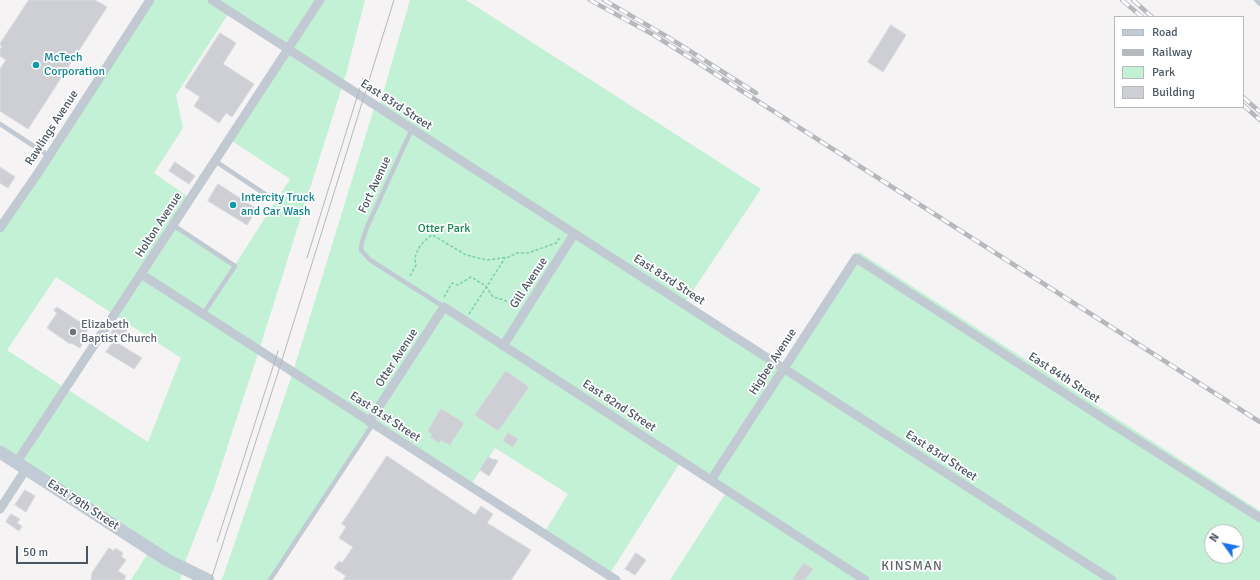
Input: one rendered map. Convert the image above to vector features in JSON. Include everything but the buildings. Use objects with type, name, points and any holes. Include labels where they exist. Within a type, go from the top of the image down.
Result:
[{"type":"main road","name":"East 79th Street","points":[[0,452],[167,560],[208,580]]},
{"type":"street","name":"Rawlings Avenue","points":[[0,228],[150,0]]},
{"type":"street","name":"East 83rd Street","points":[[212,0],[1112,580]]},
{"type":"street","name":"Holton Avenue","points":[[0,510],[21,466],[141,274],[320,0]]},
{"type":"street","name":"Gill Avenue","points":[[503,346],[574,234]]},
{"type":"street","name":"Higbee Avenue","points":[[711,480],[856,258]]},
{"type":"street","name":"East 84th Street","points":[[856,258],[1260,518]]},
{"type":"street","name":"East 81st Street","points":[[141,274],[616,580]]},
{"type":"street","name":"East 82nd Street","points":[[444,307],[865,580]]},
{"type":"street","name":"Otter Avenue","points":[[371,423],[444,307]]},
{"type":"lane","points":[[1256,0],[1260,4]]},
{"type":"lane","points":[[0,124],[48,156]]},
{"type":"lane","name":"Fort Avenue","points":[[362,250],[362,242],[367,227],[412,129]]},
{"type":"lane","points":[[215,161],[268,196]]},
{"type":"lane","points":[[173,225],[235,266],[203,314]]},
{"type":"lane","name":"East 82nd Street","points":[[362,250],[370,260],[444,307]]},
{"type":"lane","points":[[270,580],[371,423]]},
{"type":"path","points":[[410,276],[416,265],[415,262],[418,249],[424,241],[432,236],[466,255],[487,260],[506,257],[517,253],[528,253],[556,242],[561,236]]},
{"type":"path","points":[[469,314],[506,257]]},
{"type":"path","points":[[444,297],[452,283],[458,285],[471,277],[486,286],[493,296],[504,300],[518,309]]},
{"type":"green space","points":[[150,0],[365,0],[346,74],[261,344],[214,488],[187,557],[180,580],[131,580],[150,550],[0,452],[0,220],[4,222]],"holes":[[[230,11],[287,49],[229,139],[290,179],[235,265],[173,225],[190,198],[154,173],[183,128],[176,95]],[[56,277],[181,358],[148,442],[7,350]]]},
{"type":"green space","name":"Otter Park","points":[[410,0],[466,0],[761,189],[684,304],[783,368],[859,252],[1260,511],[1260,580],[670,580],[727,491],[681,461],[609,575],[544,533],[568,494],[495,448],[470,486],[373,424],[270,580],[221,580],[293,372],[375,105],[379,107]]},
{"type":"tram line","points":[[211,580],[276,379],[394,0]]},
{"type":"tram line","points":[[307,258],[363,78]]},
{"type":"tram line","points":[[217,542],[278,351]]},
{"type":"railway","points":[[590,0],[652,34],[684,54],[1260,422]]},
{"type":"railway","points":[[604,0],[671,39],[756,93]]},
{"type":"railway","points":[[1122,0],[1141,16]]},
{"type":"railway","points":[[1133,0],[1151,16]]},
{"type":"railway","points":[[1244,98],[1260,112]]},
{"type":"railway","points":[[1244,106],[1260,120]]},
{"type":"place","name":"McTech Corporation","points":[[36,65]]},
{"type":"place","name":"Intercity Truck and Car Wash","points":[[233,205]]},
{"type":"place","name":"Elizabeth Baptist Church","points":[[73,332]]},
{"type":"district","name":"KINSMAN","points":[[912,567]]}]
